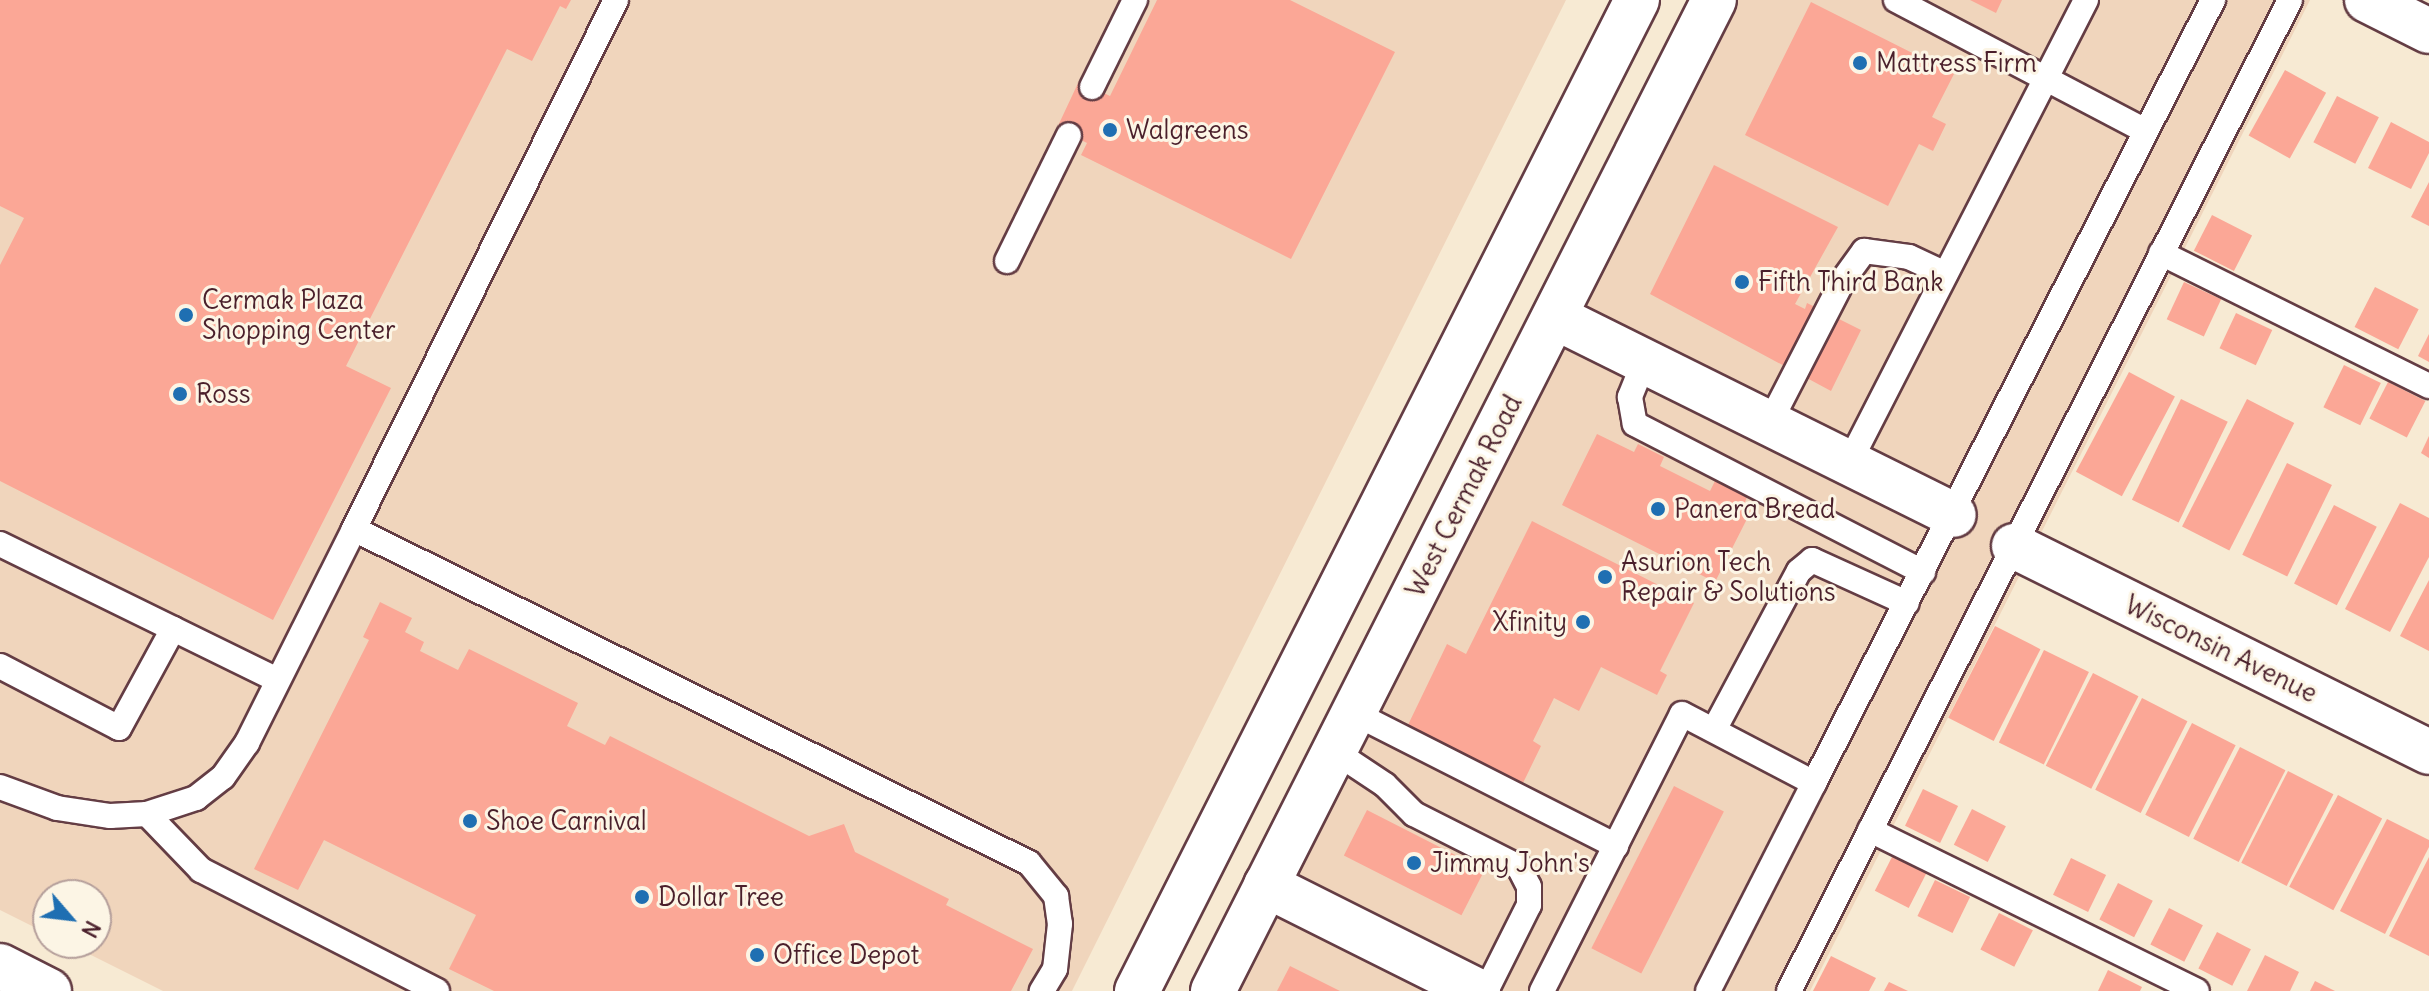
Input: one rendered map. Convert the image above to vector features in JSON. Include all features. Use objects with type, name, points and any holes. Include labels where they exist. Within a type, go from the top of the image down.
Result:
[{"type":"main road","points":[[1137,991],[1637,0]]},
{"type":"main road","name":"West Cermak Road","points":[[1213,991],[1714,0]]},
{"type":"main road","points":[[2367,0],[2429,31]]},
{"type":"main road","points":[[1555,317],[1953,515]]},
{"type":"main road","name":"Wisconsin Avenue","points":[[2014,546],[2429,752]]},
{"type":"main road","points":[[1266,885],[1478,991]]},
{"type":"main road","points":[[0,966],[49,991]]},
{"type":"lane","points":[[0,787],[57,808],[110,816],[147,814],[196,798],[223,777],[247,743],[616,0]]},
{"type":"lane","points":[[1092,87],[1135,0]]},
{"type":"lane","points":[[1896,0],[2146,131]]},
{"type":"lane","points":[[1849,463],[2086,0]]},
{"type":"lane","points":[[1708,991],[2213,0]]},
{"type":"lane","points":[[1789,991],[2290,0]]},
{"type":"lane","points":[[1007,261],[1069,135]]},
{"type":"lane","points":[[1769,424],[1843,280],[1864,251],[1909,257],[1945,274]]},
{"type":"lane","points":[[2161,253],[2429,386]]},
{"type":"lane","points":[[1644,362],[1630,397],[1635,424],[1923,572]]},
{"type":"lane","points":[[354,529],[1029,863],[1056,896],[1060,924],[1055,969],[1042,991]]},
{"type":"lane","points":[[0,544],[278,680]]},
{"type":"lane","points":[[1714,730],[1799,571],[1812,560],[1907,603]]},
{"type":"lane","points":[[0,666],[119,728],[173,629]]},
{"type":"lane","points":[[1542,991],[1682,714],[1814,783]]},
{"type":"lane","points":[[1344,732],[1616,846]]},
{"type":"lane","points":[[1344,732],[1385,785],[1414,814],[1519,867],[1529,887],[1529,905],[1486,991]]},
{"type":"lane","points":[[147,814],[201,870],[437,991]]},
{"type":"lane","points":[[1870,830],[2197,991]]},
{"type":"shaded area","name":"Cermak Plaza Shopping Center","points":[[0,0],[1566,0],[1072,991],[163,991],[99,959],[112,959],[112,879],[32,879],[32,926],[0,910]]},
{"type":"shaded area","points":[[1726,0],[2310,0],[1810,991],[1495,991],[1278,881]]},
{"type":"shaded area","points":[[1270,896],[1461,991],[1222,991]]},
{"type":"building","name":"Cermak Plaza Shopping Center","points":[[0,0],[571,0],[566,9],[560,6],[532,61],[507,49],[346,366],[391,388],[273,620],[0,481],[0,265],[24,218],[0,206]]},
{"type":"building","name":"Walgreens","points":[[1157,0],[1290,0],[1395,52],[1291,259],[1081,155],[1087,143],[1057,128],[1079,81],[1110,96]]},
{"type":"building","points":[[1970,0],[2002,0],[1996,13]]},
{"type":"building","points":[[1811,2],[1954,74],[1932,117],[1946,124],[1933,151],[1919,144],[1888,206],[1745,135]]},
{"type":"building","points":[[2285,70],[2326,93],[2290,158],[2249,136]]},
{"type":"building","points":[[2337,96],[2379,117],[2355,164],[2313,142]]},
{"type":"building","points":[[2391,122],[2429,142],[2429,153],[2411,189],[2368,168]]},
{"type":"building","points":[[1714,165],[1838,227],[1795,304],[1805,309],[1807,303],[1861,330],[1831,391],[1650,294]]},
{"type":"building","points":[[2429,182],[2429,226],[2411,217]]},
{"type":"building","points":[[2212,215],[2252,235],[2234,271],[2194,251]]},
{"type":"building","points":[[2184,282],[2221,299],[2204,336],[2167,319]]},
{"type":"building","points":[[2375,287],[2419,309],[2398,349],[2355,327]]},
{"type":"building","points":[[2236,313],[2272,330],[2256,365],[2220,348]]},
{"type":"building","points":[[2429,334],[2429,362],[2418,356]]},
{"type":"building","points":[[2344,365],[2381,383],[2360,425],[2323,407]]},
{"type":"building","points":[[2129,372],[2175,396],[2122,496],[2076,472]]},
{"type":"building","points":[[2388,382],[2425,401],[2407,438],[2369,419]]},
{"type":"building","points":[[2181,399],[2228,422],[2179,522],[2132,500]]},
{"type":"building","points":[[2247,399],[2294,423],[2229,550],[2182,526]]},
{"type":"building","name":"Panera Bread","points":[[1597,434],[1634,452],[1638,444],[1664,457],[1660,466],[1710,491],[1715,481],[1747,497],[1743,507],[1751,511],[1715,582],[1562,505]]},
{"type":"building","points":[[2429,436],[2429,458],[2421,453]]},
{"type":"building","points":[[2287,463],[2332,485],[2287,577],[2242,555]]},
{"type":"building","points":[[2400,503],[2429,518],[2429,557],[2390,632],[2345,609]]},
{"type":"building","points":[[2334,505],[2377,527],[2337,605],[2294,583]]},
{"type":"building","points":[[1532,521],[1694,603],[1660,671],[1667,675],[1657,695],[1601,667],[1579,711],[1554,698],[1533,741],[1541,746],[1522,785],[1407,727],[1447,644],[1466,654]]},
{"type":"building","points":[[2429,580],[2429,651],[2400,636]]},
{"type":"building","points":[[380,602],[412,618],[405,632],[424,642],[420,651],[458,670],[469,649],[578,703],[567,726],[605,745],[610,736],[809,836],[844,824],[855,852],[949,899],[946,905],[1033,949],[1011,991],[494,991],[449,969],[476,915],[324,840],[298,890],[254,869],[369,640],[363,637]]},
{"type":"building","points":[[1995,626],[2040,649],[1994,741],[1948,718]]},
{"type":"building","points":[[2044,650],[2089,672],[2044,764],[1999,743]]},
{"type":"building","points":[[2093,673],[2138,696],[2091,789],[2046,766]]},
{"type":"building","points":[[2142,698],[2187,721],[2141,813],[2095,790]]},
{"type":"building","points":[[2192,723],[2236,745],[2189,837],[2145,815]]},
{"type":"building","points":[[2240,747],[2285,770],[2239,862],[2193,839]]},
{"type":"building","points":[[2288,771],[2333,794],[2287,886],[2241,863]]},
{"type":"building","points":[[1674,786],[1724,811],[1641,974],[1591,948]]},
{"type":"building","points":[[1923,789],[1958,806],[1940,843],[1905,826]]},
{"type":"building","points":[[2338,795],[2382,818],[2333,910],[2289,887]]},
{"type":"building","points":[[1972,809],[2006,826],[1988,862],[1954,845]]},
{"type":"building","name":"Jimmy John's","points":[[1367,810],[1485,870],[1461,915],[1344,855]]},
{"type":"building","points":[[2387,819],[2429,840],[2429,847],[2385,934],[2340,911]]},
{"type":"building","points":[[1893,855],[1927,872],[1909,908],[1875,891]]},
{"type":"building","points":[[2429,857],[2429,956],[2389,936]]},
{"type":"building","points":[[2071,858],[2106,875],[2088,912],[2053,895]]},
{"type":"building","points":[[1935,880],[1970,897],[1953,933],[1917,916]]},
{"type":"building","points":[[2118,883],[2153,901],[2134,937],[2099,920]]},
{"type":"building","points":[[2169,908],[2203,925],[2184,962],[2150,945]]},
{"type":"building","points":[[1999,913],[2033,930],[2014,967],[1980,950]]},
{"type":"building","points":[[2217,932],[2251,949],[2232,986],[2198,969]]},
{"type":"building","points":[[2265,955],[2299,972],[2290,991],[2247,991]]},
{"type":"building","points":[[1831,956],[1876,978],[1869,991],[1813,991]]},
{"type":"building","points":[[1290,966],[1340,991],[1277,991]]},
{"type":"building","points":[[2108,970],[2142,987],[2140,991],[2098,991]]},
{"type":"building","points":[[2315,981],[2335,991],[2310,991]]},
{"type":"building","points":[[1889,982],[1908,991],[1884,991]]},
{"type":"place","name":"Mattress Firm","points":[[1860,63]]},
{"type":"place","name":"Walgreens","points":[[1110,130]]},
{"type":"place","name":"Fifth Third Bank","points":[[1742,282]]},
{"type":"place","name":"Cermak Plaza Shopping Center","points":[[186,315]]},
{"type":"place","name":"Ross","points":[[180,394]]},
{"type":"place","name":"Panera Bread","points":[[1658,509]]},
{"type":"place","name":"Asurion Tech Repair & Solutions","points":[[1605,577]]},
{"type":"place","name":"Xfinity","points":[[1583,622]]},
{"type":"place","name":"Shoe Carnival","points":[[470,821]]},
{"type":"place","name":"Jimmy John's","points":[[1414,863]]},
{"type":"place","name":"Dollar Tree","points":[[642,897]]},
{"type":"place","name":"Office Depot","points":[[757,955]]}]
